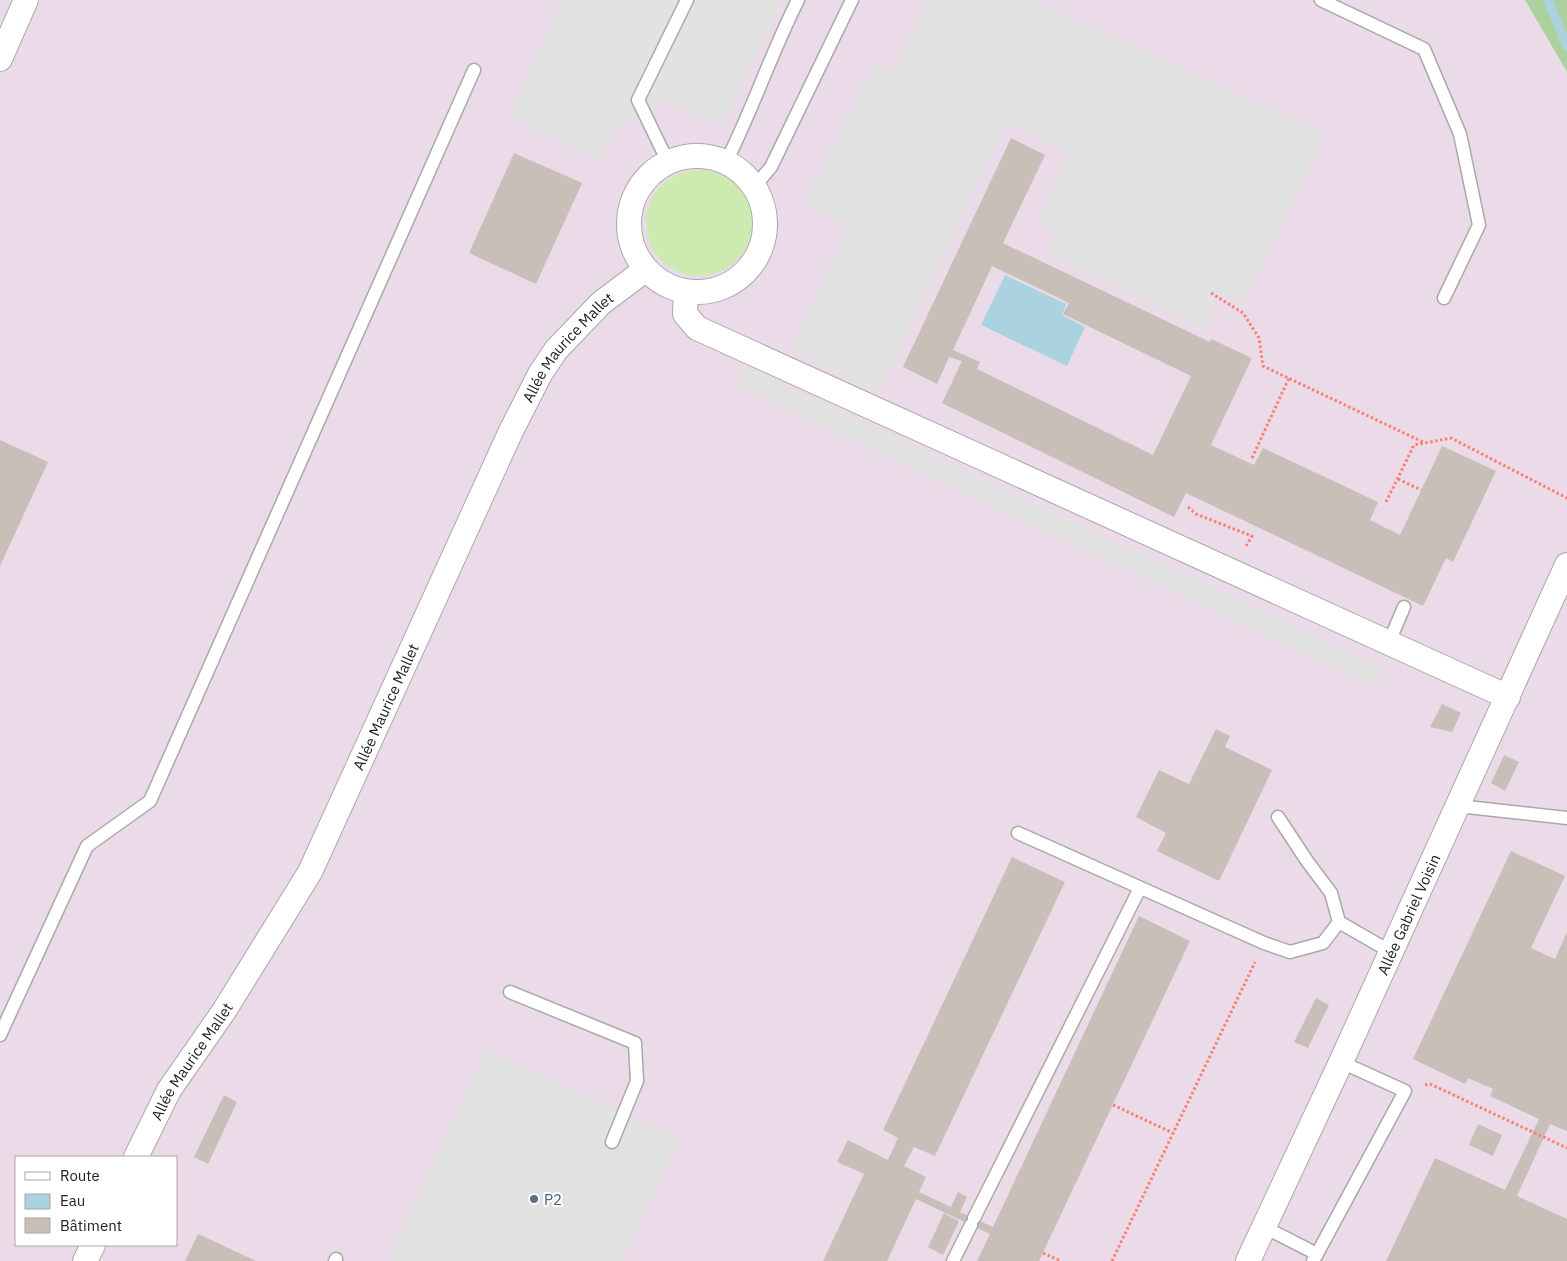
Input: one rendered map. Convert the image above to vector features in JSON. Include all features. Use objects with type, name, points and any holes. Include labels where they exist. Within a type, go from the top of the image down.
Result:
[{"type":"street","points":[[0,59],[26,0]]},
{"type":"street","points":[[697,155],[711,156],[726,162],[743,172],[755,186],[761,198],[766,221],[762,247],[748,271],[728,285],[706,292],[686,292],[658,280],[645,270],[637,258],[628,231],[629,213],[638,188],[650,174],[668,162],[697,155]]},
{"type":"street","name":"Allée Maurice Mallet","points":[[136,1156],[169,1090],[224,1011],[310,872],[510,431],[540,374],[556,350],[601,303],[645,270]]},
{"type":"street","points":[[686,292],[685,314],[697,328],[1508,697]]},
{"type":"street","name":"Allée Gabriel Voisin","points":[[1248,1261],[1341,1062],[1567,565]]},
{"type":"street","points":[[85,1261],[92,1246]]},
{"type":"lane","points":[[668,162],[638,100],[686,0]]},
{"type":"lane","points":[[726,162],[742,131],[784,28],[798,0]]},
{"type":"lane","points":[[755,186],[771,167],[852,0]]},
{"type":"lane","points":[[1321,0],[1424,49],[1460,134],[1479,225],[1444,298]]},
{"type":"lane","points":[[0,1035],[87,846],[150,801],[474,70]]},
{"type":"lane","points":[[1389,642],[1404,607]]},
{"type":"lane","points":[[1458,806],[1567,818]]},
{"type":"lane","points":[[1278,817],[1307,861],[1331,892],[1339,922],[1391,952]]},
{"type":"lane","points":[[1018,833],[1264,943],[1290,952],[1323,943],[1339,922]]},
{"type":"lane","points":[[953,1261],[1140,888]]},
{"type":"lane","points":[[510,992],[635,1043],[637,1081],[612,1142]]},
{"type":"lane","points":[[1264,1227],[1315,1257],[1405,1091],[1341,1062]]},
{"type":"path","points":[[1211,294],[1243,313],[1260,338],[1262,366],[1425,443]]},
{"type":"path","points":[[1252,458],[1289,378]]},
{"type":"path","points":[[1386,502],[1414,445],[1451,438],[1567,498]]},
{"type":"path","points":[[1398,479],[1421,490]]},
{"type":"path","points":[[1188,507],[1196,514],[1252,536],[1233,572]]},
{"type":"path","points":[[1112,1261],[1264,943]]},
{"type":"path","points":[[1405,1091],[1430,1084],[1567,1148]]},
{"type":"path","points":[[1113,1104],[1173,1133]]},
{"type":"path","points":[[1043,1253],[1062,1261]]},
{"type":"shaded area","points":[[0,0],[1525,0],[1567,72],[1567,1261],[0,1261]]},
{"type":"shaded area","points":[[562,0],[783,0],[723,127],[661,101],[614,131],[600,162],[508,117]]},
{"type":"shaded area","points":[[932,0],[980,0],[996,7],[999,0],[1034,0],[1326,134],[1243,304],[1220,294],[1206,331],[1048,254],[1055,234],[1038,225],[1067,152],[1007,123],[879,393],[790,351],[848,225],[803,204],[874,62],[891,72],[927,2]]},
{"type":"shaded area","points":[[744,366],[1384,668],[1374,687],[735,385]]},
{"type":"shaded area","name":"P2","points":[[486,1050],[680,1138],[623,1261],[387,1261]]},
{"type":"green space","points":[[1525,0],[1567,0],[1567,72]]},
{"type":"green space","points":[[699,170],[719,174],[737,185],[748,203],[752,223],[748,243],[737,261],[719,272],[699,276],[679,272],[661,261],[650,243],[646,223],[650,203],[661,185],[679,174]]},
{"type":"water","points":[[1005,275],[1066,304],[1062,315],[1085,327],[1067,366],[981,325]]},
{"type":"building","points":[[1011,138],[1045,155],[1003,243],[1210,342],[1211,339],[1252,358],[1211,445],[1254,465],[1263,448],[1378,502],[1370,520],[1400,535],[1442,446],[1496,471],[1453,562],[1446,558],[1423,606],[1186,493],[1174,517],[942,403],[962,361],[949,357],[937,384],[903,367]],"holes":[[[992,266],[1069,303],[1063,314],[1191,376],[1153,455],[977,369],[980,362],[953,350]]]},
{"type":"building","points":[[514,153],[582,183],[536,284],[469,253]]},
{"type":"building","points":[[0,440],[48,462],[0,566]]},
{"type":"building","points":[[1442,704],[1461,713],[1452,732],[1430,727]]},
{"type":"building","points":[[1216,729],[1230,736],[1225,747],[1272,770],[1219,881],[1157,851],[1166,833],[1136,817],[1159,770],[1189,784]]},
{"type":"building","points":[[1504,755],[1519,762],[1505,791],[1491,783]]},
{"type":"building","points":[[1511,851],[1565,876],[1531,948],[1555,959],[1567,932],[1567,1131],[1550,1124],[1517,1196],[1567,1219],[1567,1261],[1386,1261],[1435,1158],[1505,1190],[1539,1119],[1490,1096],[1493,1089],[1468,1078],[1465,1084],[1413,1059]]},
{"type":"building","points":[[1012,857],[1065,882],[935,1156],[914,1147],[904,1166],[926,1177],[919,1192],[951,1207],[958,1192],[967,1197],[960,1212],[993,1227],[1139,916],[1190,941],[1039,1261],[977,1261],[990,1234],[916,1199],[887,1261],[823,1261],[864,1174],[837,1162],[848,1140],[888,1160],[898,1138],[883,1130]]},
{"type":"building","points":[[1316,998],[1329,1005],[1308,1048],[1294,1042]]},
{"type":"building","points":[[224,1095],[237,1102],[208,1164],[194,1157]]},
{"type":"building","points":[[1478,1124],[1502,1135],[1493,1156],[1469,1145]]},
{"type":"building","points":[[944,1213],[959,1221],[943,1255],[928,1247]]},
{"type":"building","points":[[198,1234],[256,1261],[185,1261]]},
{"type":"waterway","points":[[1548,0],[1567,46]]},
{"type":"place","name":"P2","points":[[534,1199]]}]
